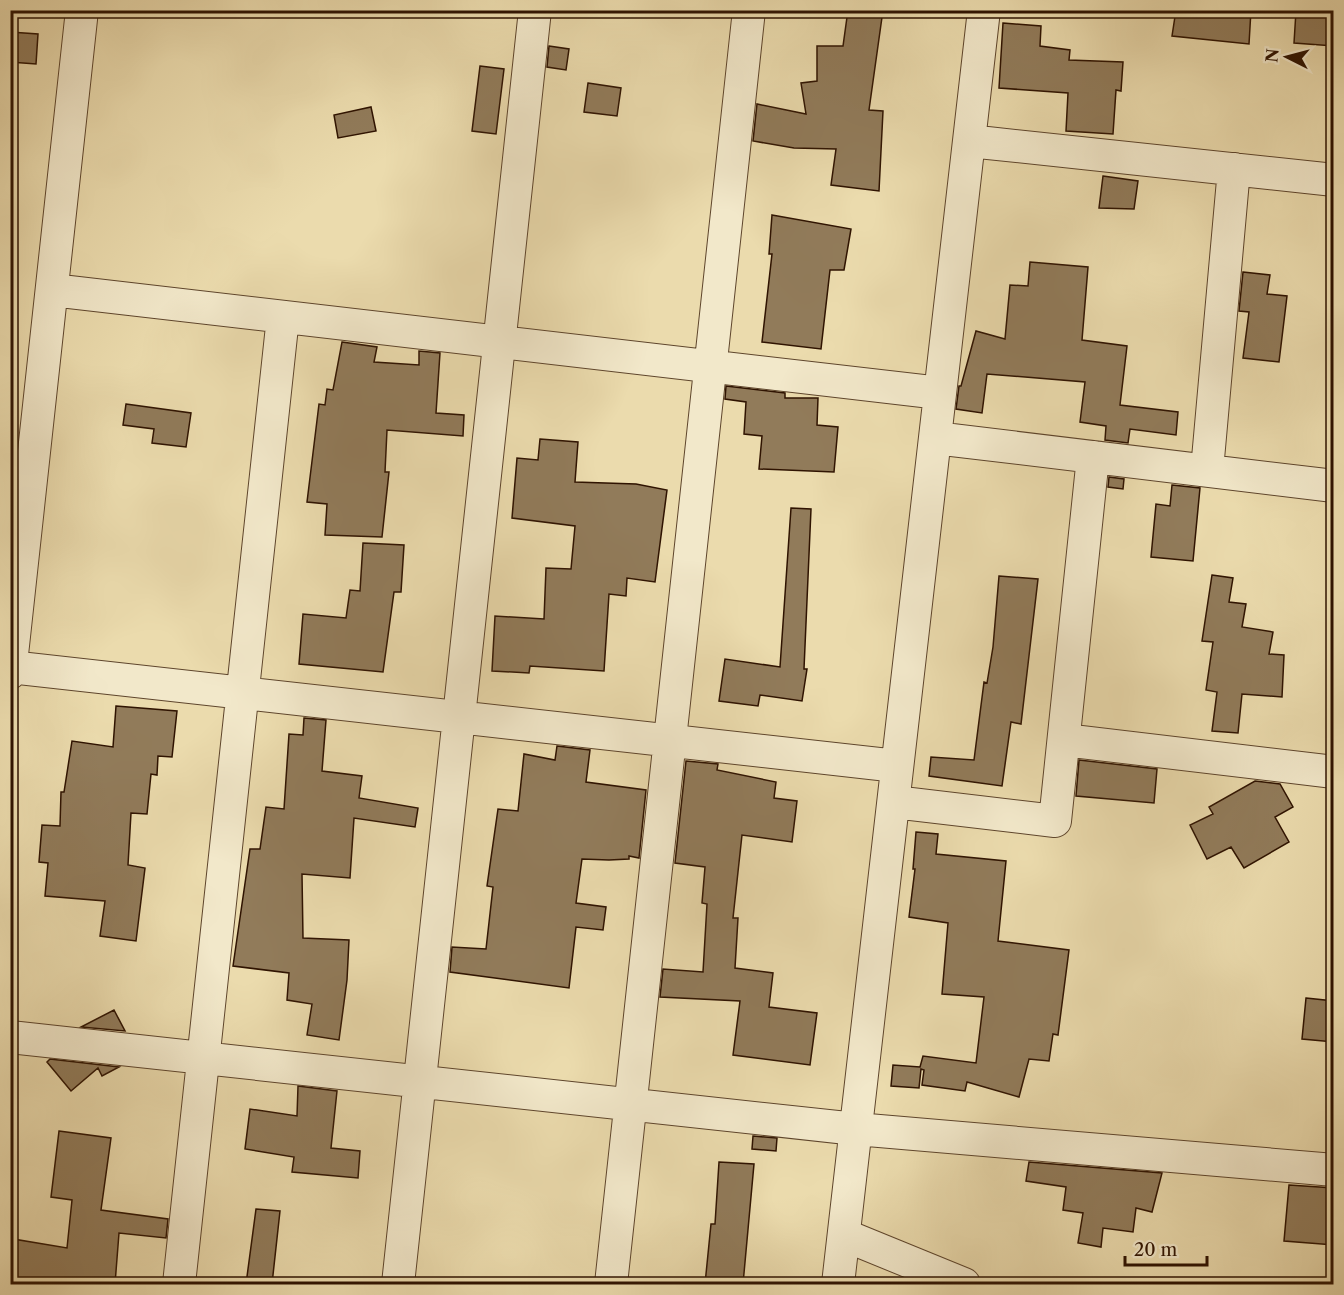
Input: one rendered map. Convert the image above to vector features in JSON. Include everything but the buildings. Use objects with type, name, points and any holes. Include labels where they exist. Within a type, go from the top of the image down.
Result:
[{"type":"street","points":[[10,673],[82,10]]},
{"type":"street","points":[[398,1284],[535,10]]},
{"type":"street","points":[[611,1284],[749,10]]},
{"type":"street","points":[[838,1284],[984,10]]},
{"type":"street","points":[[969,141],[1334,180]]},
{"type":"street","points":[[1207,470],[1234,169]]},
{"type":"street","points":[[52,290],[940,393]]},
{"type":"street","points":[[179,1284],[283,317]]},
{"type":"street","points":[[935,438],[1334,486]]},
{"type":"street","points":[[894,802],[1055,820],[1094,457]]},
{"type":"street","points":[[11,667],[897,766]]},
{"type":"street","points":[[1064,740],[1334,772]]},
{"type":"street","points":[[10,1036],[856,1129],[1334,1170]]},
{"type":"street","points":[[844,1235],[964,1284]]}]
